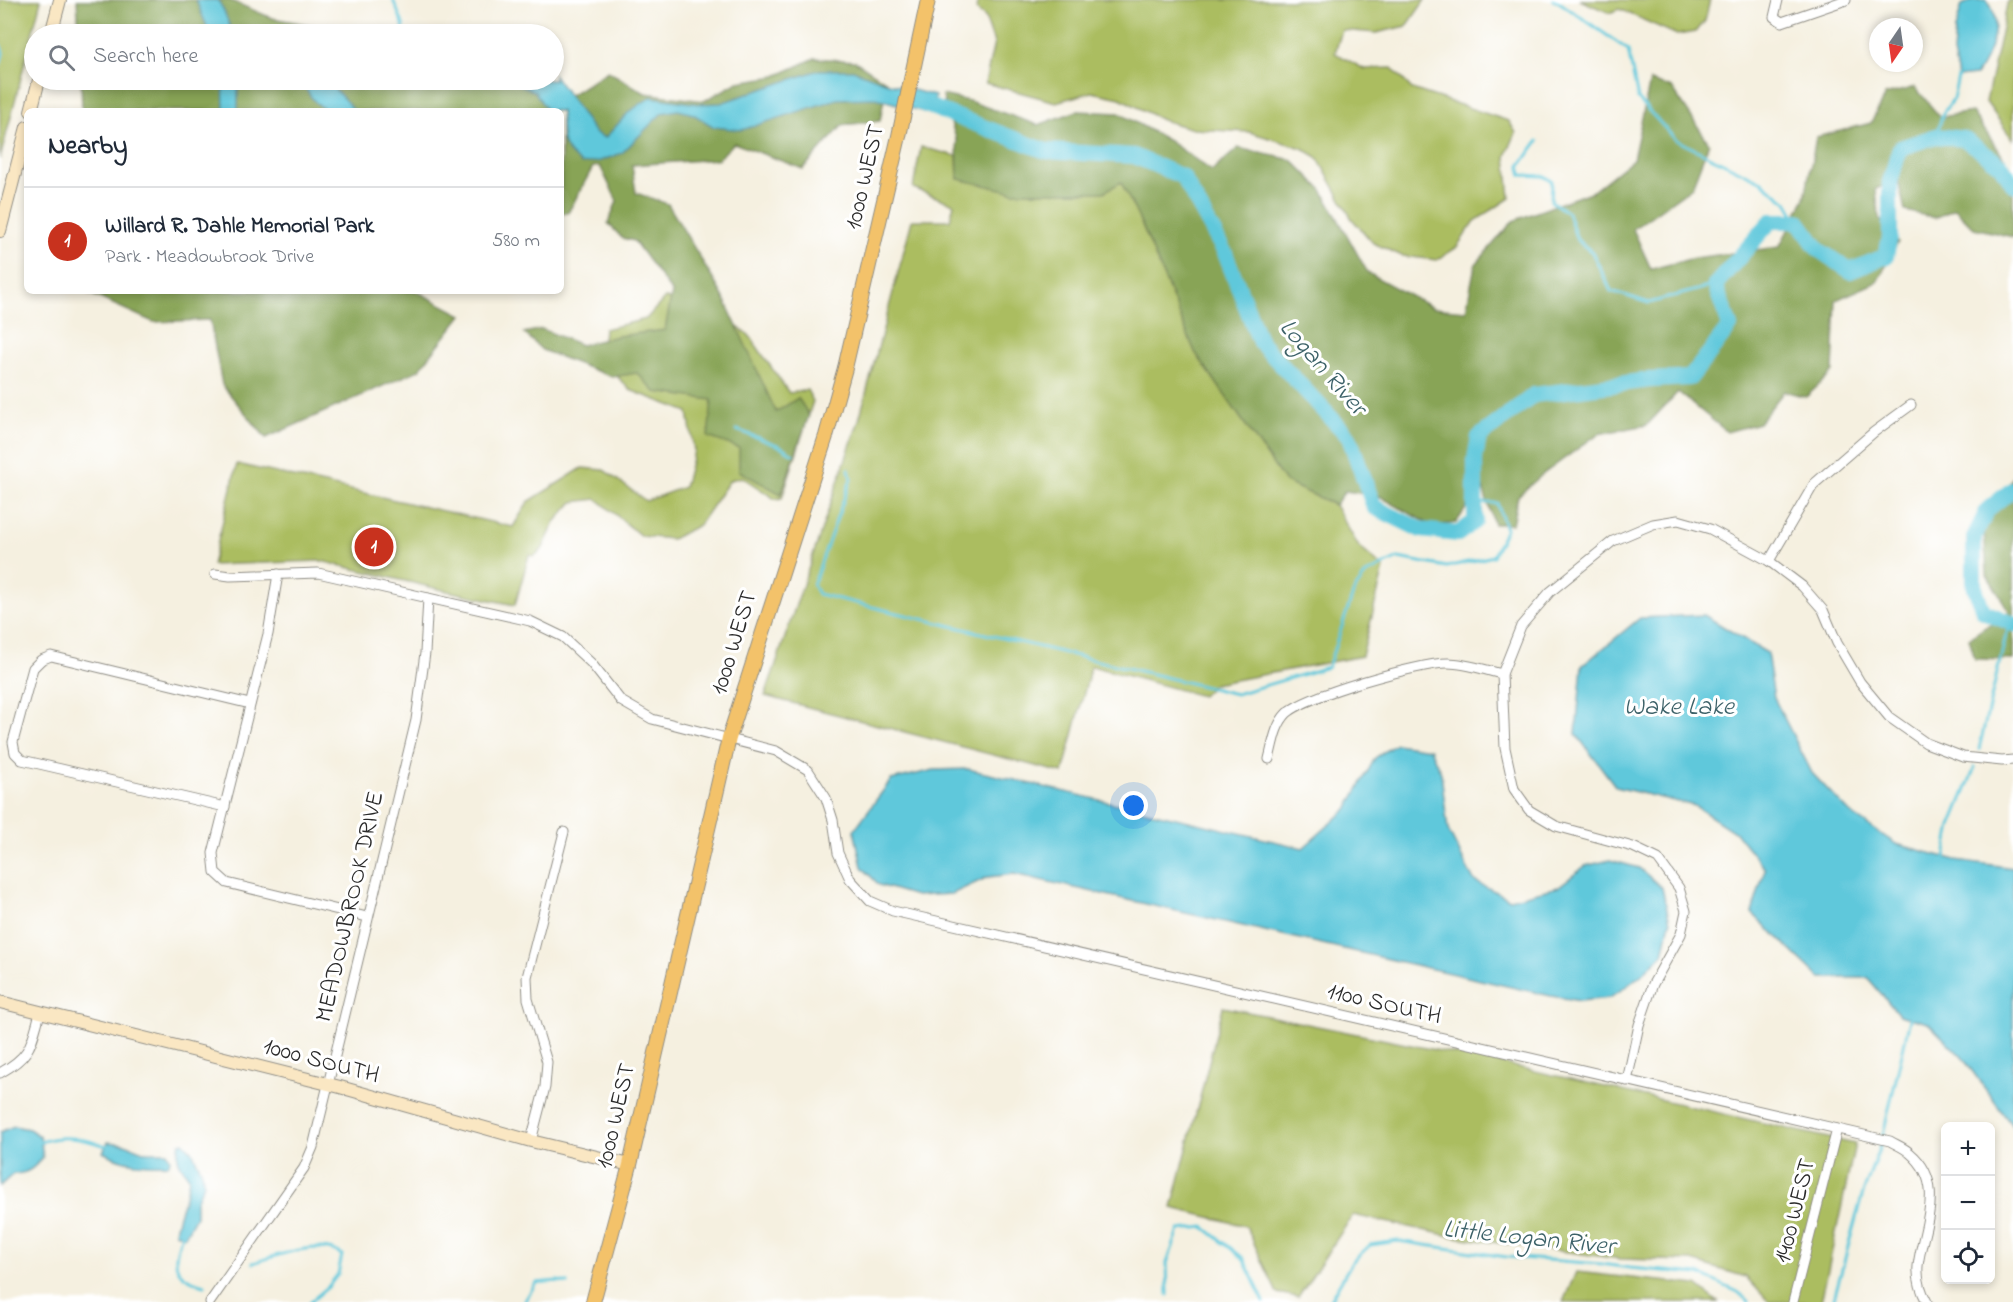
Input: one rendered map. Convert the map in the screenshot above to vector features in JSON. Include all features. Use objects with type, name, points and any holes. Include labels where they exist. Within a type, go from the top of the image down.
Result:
[{"type":"main road","name":"1000 WEST","points":[[593,1302],[630,1165],[729,738],[826,436],[845,368],[900,136],[928,0]]},
{"type":"street","points":[[54,24],[60,0]]},
{"type":"street","points":[[1778,0],[1774,17],[1782,22],[1846,0]]},
{"type":"street","points":[[32,108],[36,90]]},
{"type":"street","points":[[0,231],[24,139]]},
{"type":"street","points":[[1768,561],[1814,484],[1874,432],[1911,405]]},
{"type":"street","points":[[1627,1081],[1639,1024],[1653,984],[1681,934],[1686,911],[1679,888],[1658,859],[1633,848],[1556,826],[1529,810],[1514,789],[1505,748],[1502,674],[1521,626],[1550,592],[1613,541],[1653,524],[1678,520],[1710,529],[1768,561],[1802,586],[1822,610],[1837,643],[1860,682],[1889,717],[1926,742],[1963,757],[2013,760]]},
{"type":"street","points":[[215,574],[230,576],[318,573],[530,621],[563,637],[591,663],[621,701],[652,719],[729,738]]},
{"type":"street","points":[[278,574],[268,634],[213,853],[215,872],[227,883],[368,917]]},
{"type":"street","name":"MEADOWBROOK DRIVE","points":[[210,1302],[304,1168],[313,1147],[416,720],[425,653],[428,598]]},
{"type":"street","points":[[225,807],[22,760],[15,753],[13,742],[33,668],[41,660],[51,656],[250,704]]},
{"type":"street","points":[[1269,759],[1277,727],[1287,714],[1302,704],[1394,672],[1448,663],[1502,674]]},
{"type":"street","name":"1100 SOUTH","points":[[729,738],[776,751],[808,770],[826,798],[833,820],[838,854],[850,879],[870,901],[893,911],[1890,1141],[1911,1153],[1925,1171],[1931,1193],[1930,1214],[1918,1268],[1920,1288],[1927,1302]]},
{"type":"street","points":[[531,1141],[545,1087],[547,1062],[528,999],[527,977],[564,832]]},
{"type":"street","name":"1000 SOUTH","points":[[0,1002],[329,1085],[531,1141],[630,1165]]},
{"type":"street","points":[[0,1073],[15,1065],[25,1056],[31,1045],[40,1013]]},
{"type":"street","name":"1400 WEST","points":[[1793,1302],[1837,1129]]},
{"type":"green space","points":[[0,0],[41,0],[35,24],[24,24],[24,66],[0,159]]},
{"type":"green space","points":[[77,0],[229,0],[272,18],[305,24],[78,24]]},
{"type":"green space","points":[[979,0],[1425,0],[1407,26],[1376,33],[1342,30],[1335,53],[1364,69],[1392,68],[1412,89],[1509,121],[1516,133],[1506,156],[1510,198],[1475,221],[1456,248],[1437,260],[1402,256],[1373,243],[1352,219],[1317,157],[1302,148],[1249,132],[1193,129],[1162,120],[1120,98],[1092,92],[1056,102],[985,83],[994,43],[985,17],[976,10]]},
{"type":"green space","points":[[1580,0],[1710,0],[1705,21],[1696,32],[1677,35],[1619,9],[1610,13]]},
{"type":"green space","points":[[2008,0],[2013,0],[2013,140],[1986,102]]},
{"type":"green space","points":[[815,58],[855,61],[887,82],[880,121],[843,125],[803,169],[734,143],[718,159],[632,165],[636,193],[668,204],[723,296],[776,412],[798,398],[809,415],[781,494],[739,471],[739,448],[708,437],[712,400],[655,392],[637,373],[612,377],[542,350],[524,333],[542,329],[581,345],[618,336],[665,330],[672,292],[634,241],[622,238],[608,223],[617,201],[600,166],[593,167],[568,213],[564,213],[564,108],[82,108],[81,90],[563,90],[570,95],[608,71],[645,93],[704,101],[738,82],[776,76]]},
{"type":"green space","points":[[1650,81],[1672,88],[1709,143],[1692,187],[1633,229],[1651,269],[1694,258],[1779,247],[1805,198],[1816,137],[1871,123],[1885,95],[1915,87],[1940,117],[1972,112],[2013,171],[2013,237],[1974,228],[1955,209],[1935,218],[1905,211],[1898,180],[1876,189],[1879,218],[1898,242],[1877,282],[1836,300],[1833,372],[1806,397],[1784,391],[1759,423],[1727,432],[1678,392],[1647,425],[1598,434],[1542,475],[1518,496],[1512,524],[1494,524],[1482,485],[1456,523],[1432,526],[1379,496],[1345,491],[1335,505],[1285,482],[1195,352],[1143,227],[1121,182],[1104,192],[1014,192],[958,179],[957,141],[942,95],[969,101],[1038,125],[1077,111],[1119,113],[1169,141],[1212,171],[1238,148],[1292,160],[1322,190],[1368,273],[1433,308],[1466,311],[1475,265],[1513,221],[1593,191],[1633,159]]},
{"type":"green space","points":[[921,147],[957,156],[958,179],[1121,182],[1143,227],[1195,352],[1285,482],[1335,505],[1359,547],[1384,568],[1362,656],[1214,684],[1202,696],[1091,666],[1063,773],[765,696],[859,420],[912,220],[950,220],[954,204],[913,188]]},
{"type":"green space","points":[[91,294],[422,294],[462,315],[419,370],[266,438],[222,385],[210,320],[153,322]]},
{"type":"green space","points":[[665,298],[708,306],[749,335],[789,393],[807,390],[813,401],[782,498],[775,499],[742,477],[730,480],[699,525],[672,539],[641,536],[597,499],[573,502],[555,522],[542,550],[534,556],[529,555],[515,605],[321,561],[212,565],[237,464],[513,527],[528,502],[582,468],[604,470],[646,501],[684,487],[694,451],[688,412],[630,390],[601,359],[604,329],[646,319]]},
{"type":"green space","points":[[2013,477],[2013,660],[1975,659],[1969,638],[2009,611],[1987,575],[1984,531]]},
{"type":"green space","points":[[1223,1007],[1500,1063],[1855,1144],[1821,1302],[1769,1302],[1746,1277],[1692,1261],[1621,1259],[1455,1237],[1353,1215],[1298,1297],[1277,1293],[1246,1226],[1172,1208]]},
{"type":"green space","points":[[1576,1272],[1697,1285],[1718,1302],[1563,1302]]},
{"type":"water","points":[[196,0],[218,0],[229,24],[206,24]]},
{"type":"water","points":[[1972,0],[1987,0],[1992,9],[1995,28],[1986,58],[1976,75],[1958,77],[1953,53],[1955,30],[1962,5]]},
{"type":"water","points":[[819,70],[853,70],[935,96],[931,114],[876,98],[837,99],[742,130],[714,127],[693,114],[678,110],[662,113],[622,153],[600,161],[582,164],[569,153],[564,144],[564,108],[545,108],[535,92],[531,90],[564,89],[595,133],[605,138],[629,112],[651,97],[699,104],[721,103]]},
{"type":"water","points":[[223,90],[238,90],[238,108],[224,108]]},
{"type":"water","points":[[307,90],[336,90],[352,108],[324,108]]},
{"type":"water","name":"Wake Lake","points":[[1704,615],[1767,653],[1774,698],[1812,773],[1850,813],[1896,844],[1956,860],[2013,868],[2013,1127],[1962,1057],[1928,1023],[1899,1015],[1868,978],[1820,978],[1752,913],[1765,869],[1736,833],[1695,806],[1616,787],[1576,734],[1582,666],[1640,618]]},
{"type":"water","points":[[1396,744],[1430,749],[1441,773],[1448,830],[1474,881],[1510,899],[1558,887],[1585,866],[1610,860],[1639,868],[1662,888],[1670,922],[1663,954],[1639,977],[1610,998],[1580,1001],[1014,874],[988,877],[952,894],[916,896],[879,885],[862,867],[854,830],[891,780],[934,770],[968,769],[1303,848],[1348,808],[1375,758]]},
{"type":"water","points":[[14,1126],[29,1129],[40,1136],[43,1157],[30,1170],[13,1174],[0,1186],[0,1132]]},
{"type":"water","points":[[108,1142],[125,1144],[146,1152],[167,1152],[170,1158],[169,1164],[143,1164],[119,1159],[103,1152]]},
{"type":"water","points":[[183,1142],[192,1151],[202,1172],[204,1184],[196,1201],[196,1216],[185,1236],[175,1233],[189,1177],[178,1158],[180,1143]]},
{"type":"waterway","points":[[393,0],[403,24]]},
{"type":"waterway","points":[[1553,0],[1628,50],[1638,99],[1676,140],[1762,182],[1787,202],[1798,221]]},
{"type":"waterway","points":[[0,44],[3,53],[0,65]]},
{"type":"waterway","points":[[1936,136],[1943,113],[1953,99],[1958,77]]},
{"type":"waterway","name":"Logan River","points":[[913,100],[1046,151],[1134,156],[1183,177],[1225,253],[1260,342],[1349,437],[1374,507],[1421,530],[1458,534],[1475,521],[1475,459],[1479,437],[1534,395],[1650,380],[1690,378],[1730,326],[1715,285],[1771,221],[1798,221],[1819,250],[1850,271],[1886,256],[1890,237],[1890,182],[1900,148],[1936,136],[1964,139],[2001,165],[2013,184]]},
{"type":"waterway","points":[[1538,141],[1520,166],[1521,175],[1543,176],[1552,181],[1551,201],[1568,213],[1577,240],[1592,252],[1611,291],[1649,303],[1715,285]]},
{"type":"waterway","points":[[737,430],[780,446],[793,454]]},
{"type":"waterway","points":[[849,469],[851,479],[813,585],[818,594],[1236,694],[1328,667],[1354,591],[1366,574],[1398,558],[1447,567],[1493,556],[1506,529],[1497,503],[1475,503]]},
{"type":"waterway","name":"Logan River","points":[[2013,489],[1988,509],[1974,537],[1974,585],[1983,611],[2013,624]]},
{"type":"waterway","points":[[1979,749],[2006,635],[2011,625]]},
{"type":"waterway","points":[[1944,862],[1951,826],[1975,767]]},
{"type":"waterway","points":[[1833,1302],[1862,1196],[1881,1143],[1911,1015]]},
{"type":"waterway","points":[[38,1143],[65,1138],[110,1147]]},
{"type":"waterway","name":"Little Logan River","points":[[1168,1295],[1167,1263],[1179,1230],[1204,1227],[1243,1258],[1264,1302]]},
{"type":"waterway","points":[[183,1232],[177,1252],[177,1266],[185,1277],[205,1285]]},
{"type":"waterway","name":"Little Logan River","points":[[1329,1302],[1352,1262],[1370,1245],[1398,1241],[1507,1257],[1699,1274],[1738,1292],[1749,1302]]},
{"type":"waterway","points":[[253,1263],[311,1248],[333,1250],[342,1255],[338,1274],[328,1287],[310,1302]]},
{"type":"waterway","points":[[524,1302],[536,1283],[558,1281],[568,1283]]},
{"type":"place","name":"Willard R. Dahle Memorial Park","points":[[374,547]]}]
